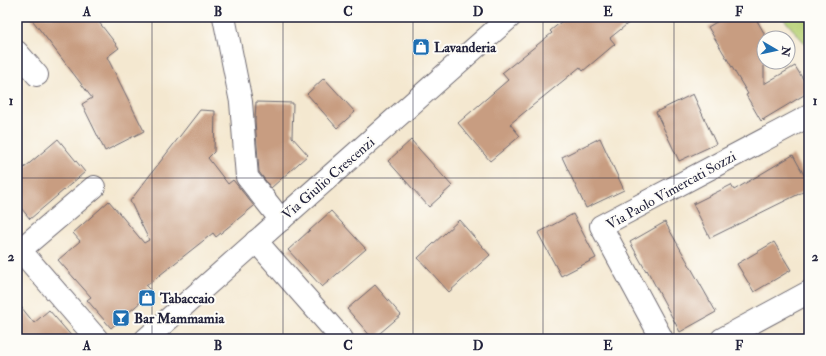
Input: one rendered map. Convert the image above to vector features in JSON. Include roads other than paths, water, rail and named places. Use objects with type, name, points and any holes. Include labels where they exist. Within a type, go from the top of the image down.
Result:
[{"type":"street","points":[[224,17],[241,102],[247,177],[281,220]]},
{"type":"street","name":"Via Giulio Crescenzi","points":[[146,339],[510,17]]},
{"type":"street","points":[[17,52],[37,75]]},
{"type":"street","name":"Via Paolo Vimercati Sozzi","points":[[662,339],[601,226],[809,116]]},
{"type":"street","points":[[94,187],[20,250],[97,339]]},
{"type":"street","points":[[256,241],[342,339]]},
{"type":"street","points":[[722,339],[809,292]]},
{"type":"place","name":"Lavanderia","points":[[421,47]]},
{"type":"place","name":"Tabaccaio","points":[[147,298]]},
{"type":"place","name":"Bar Mammamia","points":[[121,318]]}]
